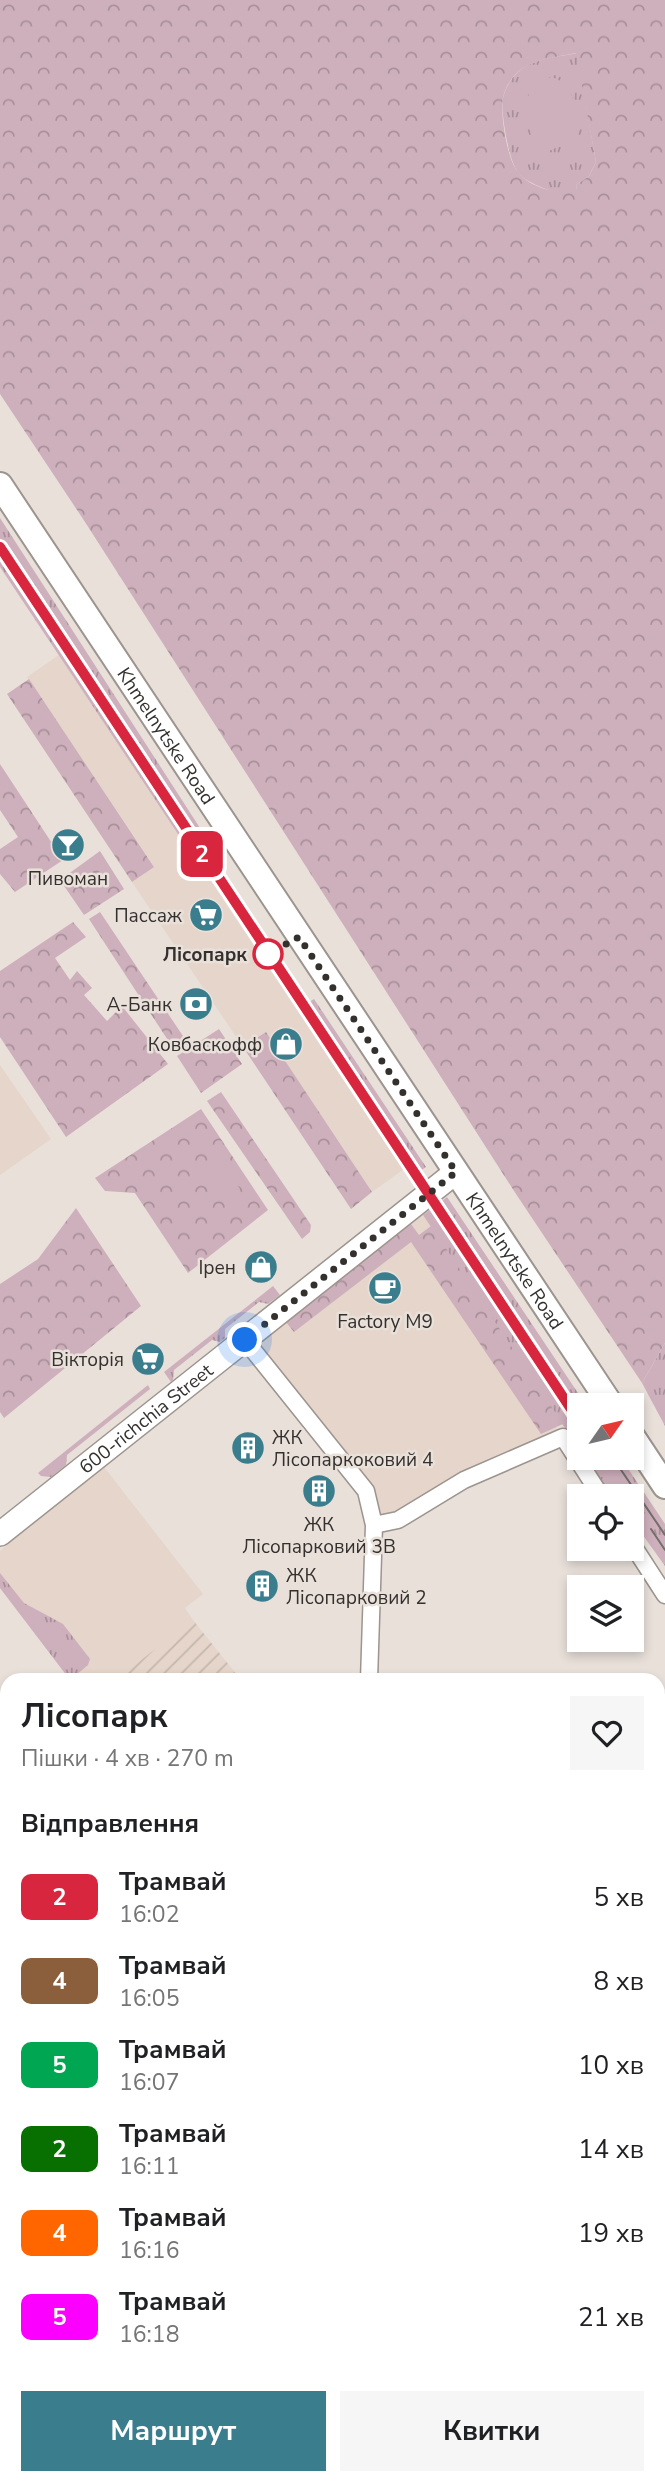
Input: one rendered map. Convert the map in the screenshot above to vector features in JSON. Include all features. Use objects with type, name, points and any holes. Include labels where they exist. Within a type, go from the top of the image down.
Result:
[{"type":"main road","name":"Khmelnytske Road","points":[[0,485],[603,1393]]},
{"type":"main road","name":"600-richchia Street","points":[[0,1534],[456,1172]]},
{"type":"main road","points":[[644,1454],[665,1486]]},
{"type":"street","points":[[245,1340],[366,1491],[374,1525],[369,1673]]},
{"type":"street","points":[[374,1525],[398,1520],[464,1480],[563,1437],[593,1484]]},
{"type":"street","points":[[643,1561],[665,1595]]},
{"type":"shaded area","points":[[59,655],[404,1169],[372,1192],[266,1033],[243,1047],[132,882],[154,866],[27,677]]},
{"type":"shaded area","points":[[0,1065],[51,1139],[0,1175]]},
{"type":"shaded area","points":[[423,1215],[431,1226],[430,1242],[563,1437],[374,1525],[366,1491],[252,1348]]},
{"type":"shaded area","points":[[104,1467],[203,1594],[185,1608],[193,1620],[126,1673],[66,1673],[0,1588],[0,1551]]},
{"type":"shaded area","points":[[193,1620],[235,1673],[126,1673]]},
{"type":"green space","points":[[0,0],[665,0],[665,1343],[642,1383],[516,1194],[0,394]],"holes":[[[576,53],[596,162],[589,176],[576,185],[577,189],[567,193],[565,190],[553,191],[539,187],[521,176],[513,164],[507,146],[502,105],[507,86],[520,70],[540,61]]]},
{"type":"green space","points":[[577,53],[596,162],[589,176],[576,185],[577,189],[562,193],[534,184],[518,173],[506,136],[503,98],[512,79],[526,66],[547,58]]},
{"type":"green space","points":[[551,77],[566,86],[574,101],[579,137],[534,158],[526,101],[534,83]]},
{"type":"green space","points":[[0,518],[200,828],[182,840],[0,567]]},
{"type":"green space","points":[[29,679],[154,867],[132,882],[7,694]]},
{"type":"green space","points":[[0,764],[63,860],[15,892],[0,874],[0,849],[18,837],[0,810]]},
{"type":"green space","points":[[100,851],[124,889],[84,915],[60,880]]},
{"type":"green space","points":[[100,912],[185,1039],[173,1048],[89,919]]},
{"type":"green space","points":[[73,922],[86,937],[55,958],[70,980],[77,971],[92,988],[84,995],[107,1021],[122,1006],[168,1064],[66,1137],[0,1037],[0,971]]},
{"type":"green space","points":[[283,969],[306,1004],[314,999],[426,1167],[410,1178],[274,975]]},
{"type":"green space","points":[[219,1029],[242,1064],[201,1093],[177,1056]]},
{"type":"green space","points":[[266,1032],[372,1192],[351,1209],[243,1047]]},
{"type":"green space","points":[[221,1092],[311,1225],[310,1232],[302,1239],[207,1101]]},
{"type":"green space","points":[[201,1109],[268,1210],[188,1273],[135,1193],[105,1191],[95,1178]]},
{"type":"green space","points":[[219,1158],[240,1189],[221,1201],[201,1170]]},
{"type":"green space","points":[[447,1197],[578,1393],[567,1393],[567,1431],[423,1215]]},
{"type":"green space","points":[[76,1208],[141,1306],[4,1418],[0,1412],[0,1284],[38,1259]]},
{"type":"green space","points":[[411,1224],[419,1235],[431,1226],[563,1424],[541,1434],[411,1242],[294,1332],[285,1321]]},
{"type":"green space","points":[[273,1286],[280,1295],[268,1304],[259,1302],[225,1329],[225,1338],[220,1342],[212,1340],[174,1370],[171,1382],[164,1372]]},
{"type":"green space","points":[[665,1343],[665,1426],[642,1383]]},
{"type":"green space","points":[[148,1385],[150,1389],[67,1455],[66,1465],[51,1477],[38,1473]]},
{"type":"green space","points":[[594,1470],[629,1470],[638,1484],[604,1484]]},
{"type":"green space","points":[[644,1492],[665,1524],[665,1566],[644,1537]]},
{"type":"green space","points":[[0,1573],[24,1603],[63,1624],[90,1659],[88,1665],[78,1673],[65,1673],[0,1588]]},
{"type":"tram line","points":[[0,547],[567,1403]]},
{"type":"tram line","name":"2","points":[[0,547],[567,1403]]},
{"type":"tram line","points":[[621,1470],[665,1535]]},
{"type":"tram line","points":[[651,1529],[665,1550]]},
{"type":"place","name":"Пивоман","points":[[68,845]]},
{"type":"place","name":"Пассаж","points":[[206,915]]},
{"type":"place","name":"Лісопарк","points":[[268,954]]},
{"type":"place","name":"А-Банк","points":[[196,1004]]},
{"type":"place","name":"Ковбаскофф","points":[[286,1044]]},
{"type":"place","name":"Ірен","points":[[261,1267]]},
{"type":"place","name":"Factory M9","points":[[385,1288]]},
{"type":"place","name":"Вікторія","points":[[148,1359]]},
{"type":"place","name":"ЖК Лісопаркоковий 4","points":[[248,1448]]},
{"type":"place","name":"ЖК Лісопарковий 3В","points":[[319,1491]]},
{"type":"place","name":"ЖК Лісопарковий 2","points":[[262,1586]]},
{"type":"route","points":[[245,1340],[456,1172],[299,937],[268,954]]}]
